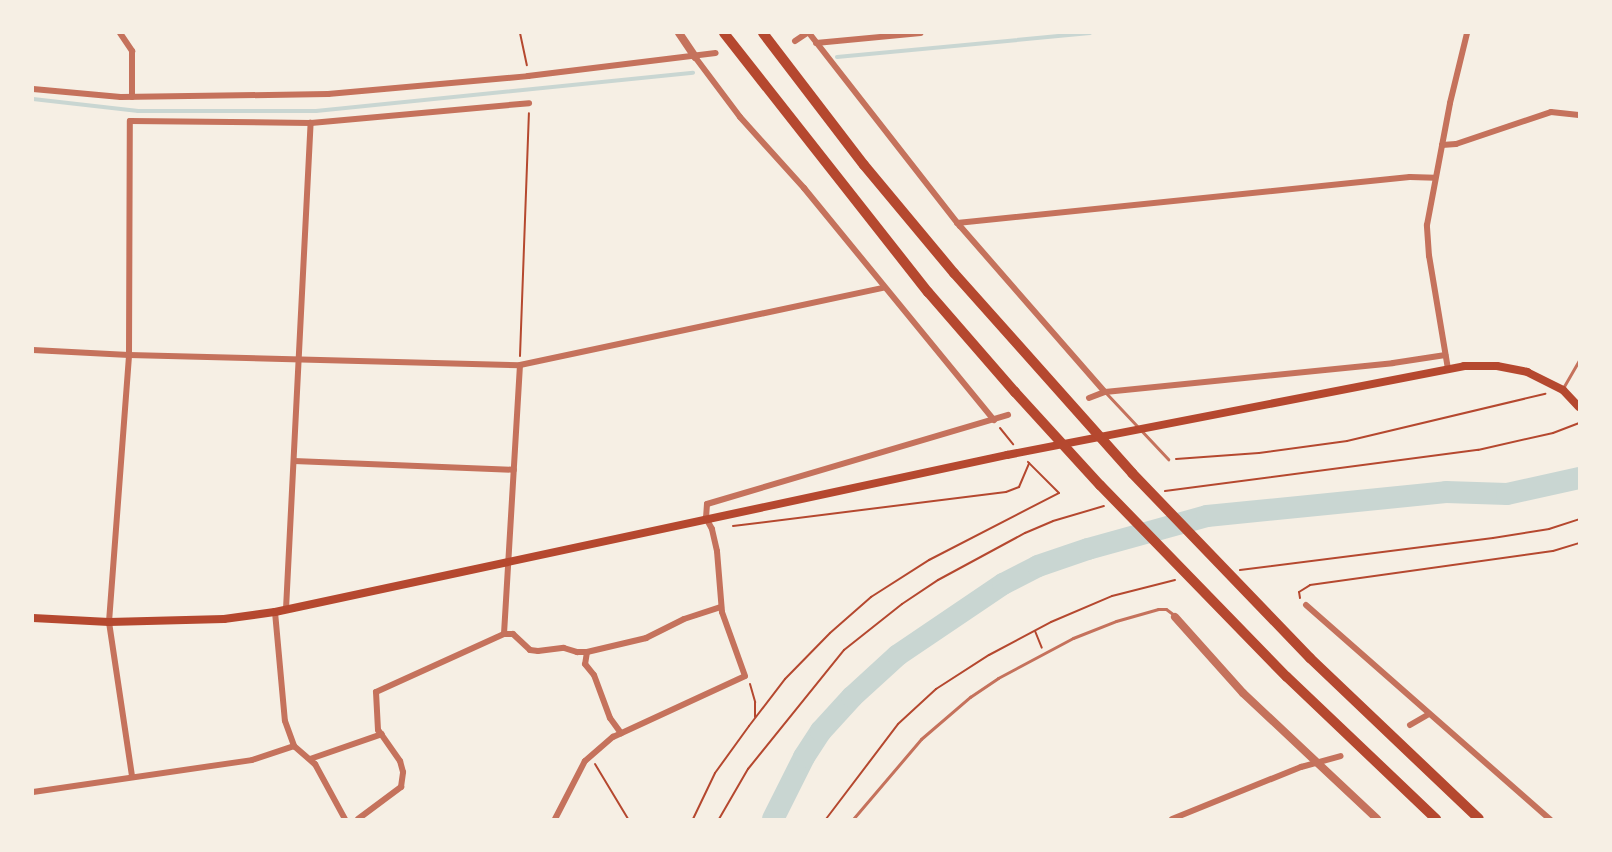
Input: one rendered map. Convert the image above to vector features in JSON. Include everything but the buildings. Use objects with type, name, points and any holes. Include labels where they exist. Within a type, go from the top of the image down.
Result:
[{"type":"highway","points":[[724,33],[928,292],[1100,485],[1287,677],[1436,819]]},
{"type":"highway","points":[[763,33],[864,165],[954,273],[1132,473],[1262,609],[1479,819]]},
{"type":"main road","points":[[33,618],[109,622],[224,619],[275,612],[1007,455],[1480,364],[1513,368],[1563,390],[1578,406]]},
{"type":"street","points":[[120,33],[132,51],[132,97]]},
{"type":"street","points":[[679,33],[740,117],[804,188],[883,288],[994,420]]},
{"type":"street","points":[[795,41],[808,33],[957,223],[1105,392]]},
{"type":"street","points":[[816,43],[921,33]]},
{"type":"street","points":[[1448,369],[1429,256],[1427,225],[1467,33]]},
{"type":"street","points":[[33,89],[132,97],[328,94],[528,76],[717,53]]},
{"type":"street","points":[[132,776],[109,622],[129,356],[130,122],[311,123],[529,103]]},
{"type":"street","points":[[1442,145],[1456,144],[1551,112],[1579,115]]},
{"type":"street","points":[[286,609],[311,123]]},
{"type":"street","points":[[957,223],[1410,177],[1435,178]]},
{"type":"street","points":[[33,350],[129,356],[520,365],[883,288]]},
{"type":"street","points":[[1089,398],[1105,392],[1394,363],[1445,355]]},
{"type":"street","points":[[504,634],[520,365]]},
{"type":"street","points":[[555,819],[585,761],[621,733],[746,676],[721,607],[717,551],[712,529],[706,518],[707,504],[1008,416]]},
{"type":"street","points":[[294,461],[514,470]]},
{"type":"street","points":[[1306,605],[1550,819]]},
{"type":"street","points":[[358,819],[401,787],[403,772],[400,761],[378,730],[376,692],[504,634],[513,634],[530,650],[564,648],[587,652],[646,638],[684,619],[721,607]]},
{"type":"street","points":[[275,612],[285,721],[294,746],[315,764],[345,819]]},
{"type":"street","points":[[1175,617],[1243,693],[1377,819]]},
{"type":"street","points":[[587,652],[585,664],[594,675],[610,718],[621,733]]},
{"type":"street","points":[[1410,725],[1429,714]]},
{"type":"street","points":[[310,759],[382,734]]},
{"type":"street","points":[[33,792],[252,760],[294,746]]},
{"type":"street","points":[[1172,819],[1301,767],[1341,756]]},
{"type":"lane","points":[[1563,390],[1566,379],[1579,360]]},
{"type":"lane","points":[[1105,392],[1168,459]]},
{"type":"lane","points":[[853,819],[921,739],[970,697],[998,678],[1073,638],[1116,621],[1158,609],[1166,609],[1175,617]]},
{"type":"path","points":[[520,33],[527,55],[528,76]]},
{"type":"path","points":[[520,365],[529,103]]},
{"type":"path","points":[[1168,459],[1259,453],[1347,441],[1563,390]]},
{"type":"path","points":[[994,420],[1015,446]]},
{"type":"path","points":[[1163,492],[1478,450],[1553,433],[1579,423]]},
{"type":"path","points":[[693,819],[715,773],[785,679],[871,597],[928,560],[1059,493],[1022,454]]},
{"type":"path","points":[[712,529],[1006,492],[1019,486],[1029,463]]},
{"type":"path","points":[[719,819],[748,769],[844,650],[902,604],[938,580],[1025,533],[1053,521],[1112,503]]},
{"type":"path","points":[[1306,605],[1299,592],[1310,585],[1553,551],[1579,543]]},
{"type":"path","points":[[1035,630],[1037,638]]},
{"type":"path","points":[[746,676],[752,687],[755,717]]},
{"type":"path","points":[[591,756],[628,819]]},
{"type":"waterway","points":[[837,57],[1090,33]]},
{"type":"waterway","points":[[33,99],[138,111],[316,111],[693,73]]},
{"type":"waterway","points":[[773,819],[804,757],[821,731],[852,697],[898,655],[1003,584],[1038,566],[1088,549],[1207,516],[1446,492],[1507,494],[1579,478]]}]
